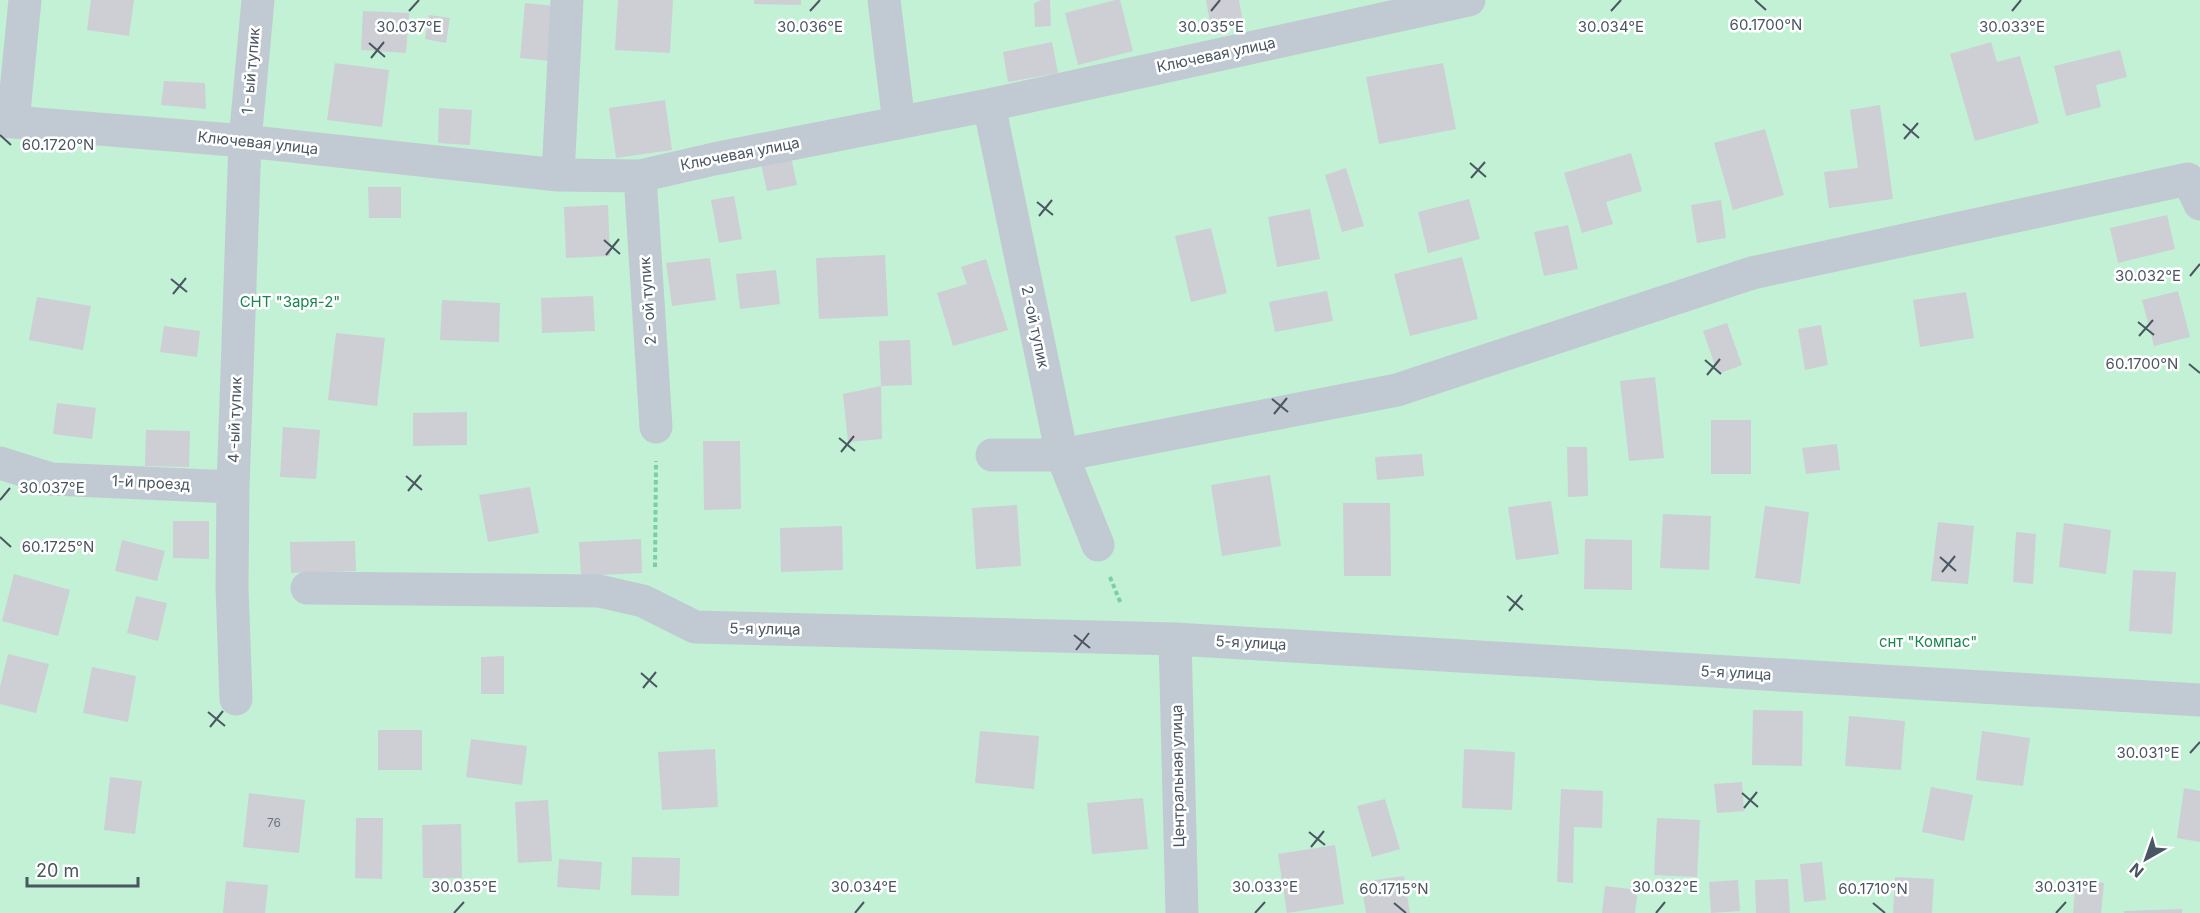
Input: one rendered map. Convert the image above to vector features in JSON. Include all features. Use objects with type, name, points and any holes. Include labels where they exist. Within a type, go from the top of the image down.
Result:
[{"type":"street","points":[[6,121],[25,0]]},
{"type":"street","name":"1 - ый тупик","points":[[245,141],[258,0]]},
{"type":"street","points":[[558,175],[567,0]]},
{"type":"street","points":[[884,0],[899,123]]},
{"type":"street","name":"Ключевая улица","points":[[6,121],[245,141],[558,175],[640,176],[714,159],[989,105],[1469,0]]},
{"type":"street","name":"2 -ой тупик","points":[[989,105],[1062,455],[1098,545]]},
{"type":"street","name":"4 -ый тупик","points":[[236,699],[232,587],[233,487],[245,141]]},
{"type":"street","name":"2 - ой тупик","points":[[640,176],[656,427]]},
{"type":"street","points":[[992,455],[1062,455],[1397,390],[1752,273],[2188,180],[2200,204]]},
{"type":"street","name":"1-й проезд","points":[[0,463],[51,479],[233,487]]},
{"type":"street","name":"5-я улица","points":[[307,588],[599,591],[643,601],[695,627],[1175,639],[2200,700]]},
{"type":"street","name":"Центральная улица","points":[[1175,639],[1182,913]]},
{"type":"path","points":[[655,607],[656,427]]},
{"type":"path","points":[[1098,545],[1134,638]]},
{"type":"green space","points":[[0,0],[2200,0],[2200,913],[0,913]]},
{"type":"building","points":[[91,0],[134,0],[129,36],[87,30]]},
{"type":"building","points":[[618,0],[673,0],[670,53],[615,50]]},
{"type":"building","points":[[754,0],[801,0],[801,5],[754,4]]},
{"type":"building","points":[[1050,0],[1051,26],[1035,27],[1034,3]]},
{"type":"building","points":[[1120,0],[1133,51],[1078,65],[1065,13]]},
{"type":"building","points":[[1206,0],[1239,0],[1243,22],[1211,28]]},
{"type":"building","points":[[525,3],[555,6],[549,61],[520,58]]},
{"type":"building","points":[[363,11],[409,13],[406,53],[361,50]]},
{"type":"building","points":[[429,15],[450,18],[446,43],[425,39]]},
{"type":"building","points":[[1052,42],[1058,73],[1008,82],[1003,52]]},
{"type":"building","points":[[1991,42],[1997,62],[2020,56],[2039,123],[1975,141],[1950,54]]},
{"type":"building","points":[[2120,50],[2127,77],[2096,85],[2101,107],[2066,116],[2054,66]]},
{"type":"building","points":[[335,63],[389,70],[382,127],[327,120]]},
{"type":"building","points":[[1443,63],[1456,129],[1379,144],[1366,77]]},
{"type":"building","points":[[164,81],[205,83],[206,109],[161,105]]},
{"type":"building","points":[[665,100],[672,150],[616,158],[609,108]]},
{"type":"building","points":[[1880,105],[1893,199],[1829,208],[1824,172],[1858,168],[1850,110]]},
{"type":"building","points":[[439,108],[472,110],[470,145],[438,143]]},
{"type":"building","points":[[1765,129],[1784,195],[1733,210],[1714,143]]},
{"type":"building","points":[[790,152],[797,185],[767,191],[760,159]]},
{"type":"building","points":[[1631,153],[1642,191],[1606,202],[1613,224],[1582,233],[1564,173]]},
{"type":"building","points":[[1346,168],[1364,226],[1342,232],[1325,175]]},
{"type":"building","points":[[368,187],[401,187],[401,218],[369,218]]},
{"type":"building","points":[[734,196],[742,239],[719,243],[711,200]]},
{"type":"building","points":[[1469,199],[1480,239],[1428,253],[1418,212]]},
{"type":"building","points":[[1721,200],[1726,238],[1697,243],[1691,205]]},
{"type":"building","points":[[608,205],[610,256],[566,258],[564,207]]},
{"type":"building","points":[[1310,209],[1320,259],[1277,267],[1268,217]]},
{"type":"building","points":[[2167,215],[2175,249],[2118,263],[2110,228]]},
{"type":"building","points":[[1568,225],[1578,269],[1544,276],[1534,232]]},
{"type":"building","points":[[1211,228],[1227,293],[1191,302],[1175,236]]},
{"type":"building","points":[[885,255],[888,316],[819,319],[816,258]]},
{"type":"building","points":[[1462,257],[1478,319],[1410,336],[1394,274]]},
{"type":"building","points":[[710,258],[716,300],[672,306],[666,263]]},
{"type":"building","points":[[986,259],[1008,330],[953,346],[937,293],[967,284],[961,267]]},
{"type":"building","points":[[776,270],[780,304],[740,309],[736,274]]},
{"type":"building","points":[[1327,291],[1333,321],[1275,332],[1269,302]]},
{"type":"building","points":[[2178,291],[2190,337],[2154,346],[2142,300]]},
{"type":"building","points":[[1966,292],[1974,338],[1920,347],[1913,300]]},
{"type":"building","points":[[593,296],[595,331],[542,333],[541,298]]},
{"type":"building","points":[[37,297],[91,306],[83,350],[29,340]]},
{"type":"building","points":[[442,300],[500,303],[499,342],[440,340]]},
{"type":"building","points":[[1727,323],[1742,365],[1718,374],[1703,331]]},
{"type":"building","points":[[1821,325],[1828,365],[1805,370],[1798,329]]},
{"type":"building","points":[[164,326],[200,331],[197,357],[160,352]]},
{"type":"building","points":[[336,333],[385,338],[377,406],[328,400]]},
{"type":"building","points":[[910,340],[912,385],[881,386],[879,341]]},
{"type":"building","points":[[1655,377],[1664,458],[1629,461],[1620,381]]},
{"type":"building","points":[[881,386],[882,439],[848,442],[843,394]]},
{"type":"building","points":[[57,403],[96,408],[92,439],[53,434]]},
{"type":"building","points":[[467,412],[467,445],[413,446],[413,413]]},
{"type":"building","points":[[1711,420],[1751,420],[1751,474],[1711,474]]},
{"type":"building","points":[[283,427],[320,430],[316,479],[280,477]]},
{"type":"building","points":[[146,430],[190,431],[189,467],[145,466]]},
{"type":"building","points":[[703,441],[740,441],[741,509],[704,510]]},
{"type":"building","points":[[1837,444],[1840,470],[1806,474],[1802,448]]},
{"type":"building","points":[[1567,447],[1587,447],[1588,496],[1568,497]]},
{"type":"building","points":[[1422,454],[1424,476],[1377,480],[1375,457]]},
{"type":"building","points":[[1270,475],[1281,546],[1222,556],[1211,485]]},
{"type":"building","points":[[530,487],[539,533],[488,542],[479,495]]},
{"type":"building","points":[[1551,501],[1559,554],[1516,560],[1508,507]]},
{"type":"building","points":[[1343,503],[1390,503],[1391,576],[1344,576]]},
{"type":"building","points":[[1017,505],[1021,566],[976,569],[972,508]]},
{"type":"building","points":[[1765,506],[1809,512],[1800,584],[1755,578]]},
{"type":"building","points":[[1663,514],[1711,516],[1709,570],[1660,568]]},
{"type":"building","points":[[173,521],[209,521],[209,559],[173,558]]},
{"type":"building","points":[[1938,522],[1974,526],[1968,584],[1931,581]]},
{"type":"building","points":[[2064,523],[2111,530],[2106,574],[2059,567]]},
{"type":"building","points":[[842,526],[843,570],[781,572],[780,528]]},
{"type":"building","points":[[2016,532],[2036,534],[2033,584],[2013,582]]},
{"type":"building","points":[[641,539],[642,573],[581,576],[579,542]]},
{"type":"building","points":[[1585,539],[1632,540],[1632,590],[1584,589]]},
{"type":"building","points":[[122,540],[165,551],[157,581],[115,571]]},
{"type":"building","points":[[355,541],[356,571],[291,573],[290,542]]},
{"type":"building","points":[[2133,570],[2176,572],[2172,634],[2129,631]]},
{"type":"building","points":[[14,574],[70,590],[58,636],[2,621]]},
{"type":"building","points":[[136,596],[167,603],[158,641],[127,633]]},
{"type":"building","points":[[8,654],[49,664],[36,713],[0,704],[0,687]]},
{"type":"building","points":[[504,656],[504,694],[481,694],[481,657]]},
{"type":"building","points":[[92,667],[136,676],[128,722],[83,713]]},
{"type":"building","points":[[1753,710],[1803,711],[1802,766],[1752,765]]},
{"type":"building","points":[[1849,716],[1905,721],[1901,770],[1845,766]]},
{"type":"building","points":[[378,730],[422,730],[422,770],[378,770]]},
{"type":"building","points":[[980,731],[1039,736],[1034,789],[975,783]]},
{"type":"building","points":[[1982,731],[2030,738],[2023,786],[1976,780]]},
{"type":"building","points":[[471,739],[527,746],[522,785],[466,777]]},
{"type":"building","points":[[715,749],[718,807],[662,810],[658,752]]},
{"type":"building","points":[[1464,749],[1515,752],[1512,810],[1462,808]]},
{"type":"building","points":[[110,777],[142,781],[135,834],[104,830]]},
{"type":"building","points":[[1742,782],[1744,811],[1717,813],[1714,784]]},
{"type":"building","points":[[1931,787],[1973,795],[1964,841],[1922,832]]},
{"type":"building","points":[[2184,788],[2200,791],[2200,842],[2177,838]]},
{"type":"building","points":[[1561,789],[1603,791],[1602,828],[1574,827],[1573,883],[1557,882]]},
{"type":"building","points":[[249,793],[305,800],[299,853],[243,847]]},
{"type":"building","points":[[1143,798],[1148,849],[1092,854],[1087,803]]},
{"type":"building","points":[[1385,799],[1400,849],[1372,857],[1357,806]]},
{"type":"building","points":[[548,800],[552,861],[518,863],[515,802]]},
{"type":"building","points":[[356,818],[383,818],[382,879],[355,878]]},
{"type":"building","points":[[1657,818],[1700,820],[1697,877],[1654,875]]},
{"type":"building","points":[[461,824],[462,878],[423,878],[422,825]]},
{"type":"building","points":[[1335,845],[1344,904],[1287,913],[1278,854]]},
{"type":"building","points":[[632,857],[680,858],[679,896],[631,895]]},
{"type":"building","points":[[559,859],[602,862],[600,890],[557,887]]},
{"type":"building","points":[[1822,862],[1826,900],[1804,902],[1800,864]]},
{"type":"building","points":[[1404,876],[1410,913],[1366,913],[1361,882]]},
{"type":"building","points":[[1895,877],[1934,879],[1932,913],[1893,913]]},
{"type":"building","points":[[1788,879],[1790,913],[1756,913],[1755,880]]},
{"type":"building","points":[[1738,880],[1740,911],[1711,913],[1709,882]]},
{"type":"building","points":[[2076,880],[2104,883],[2101,913],[2073,913]]},
{"type":"building","points":[[226,881],[268,885],[265,913],[223,913]]},
{"type":"building","points":[[1605,886],[1638,890],[1635,913],[1602,913]]},
{"type":"building","points":[[2182,909],[2182,913],[2124,913],[2124,911]]},
{"type":"park label","name":"СНТ \"Заря-2\"","points":[[290,302]]},
{"type":"park label","name":"снт \"Компас\"","points":[[1928,642]]}]
